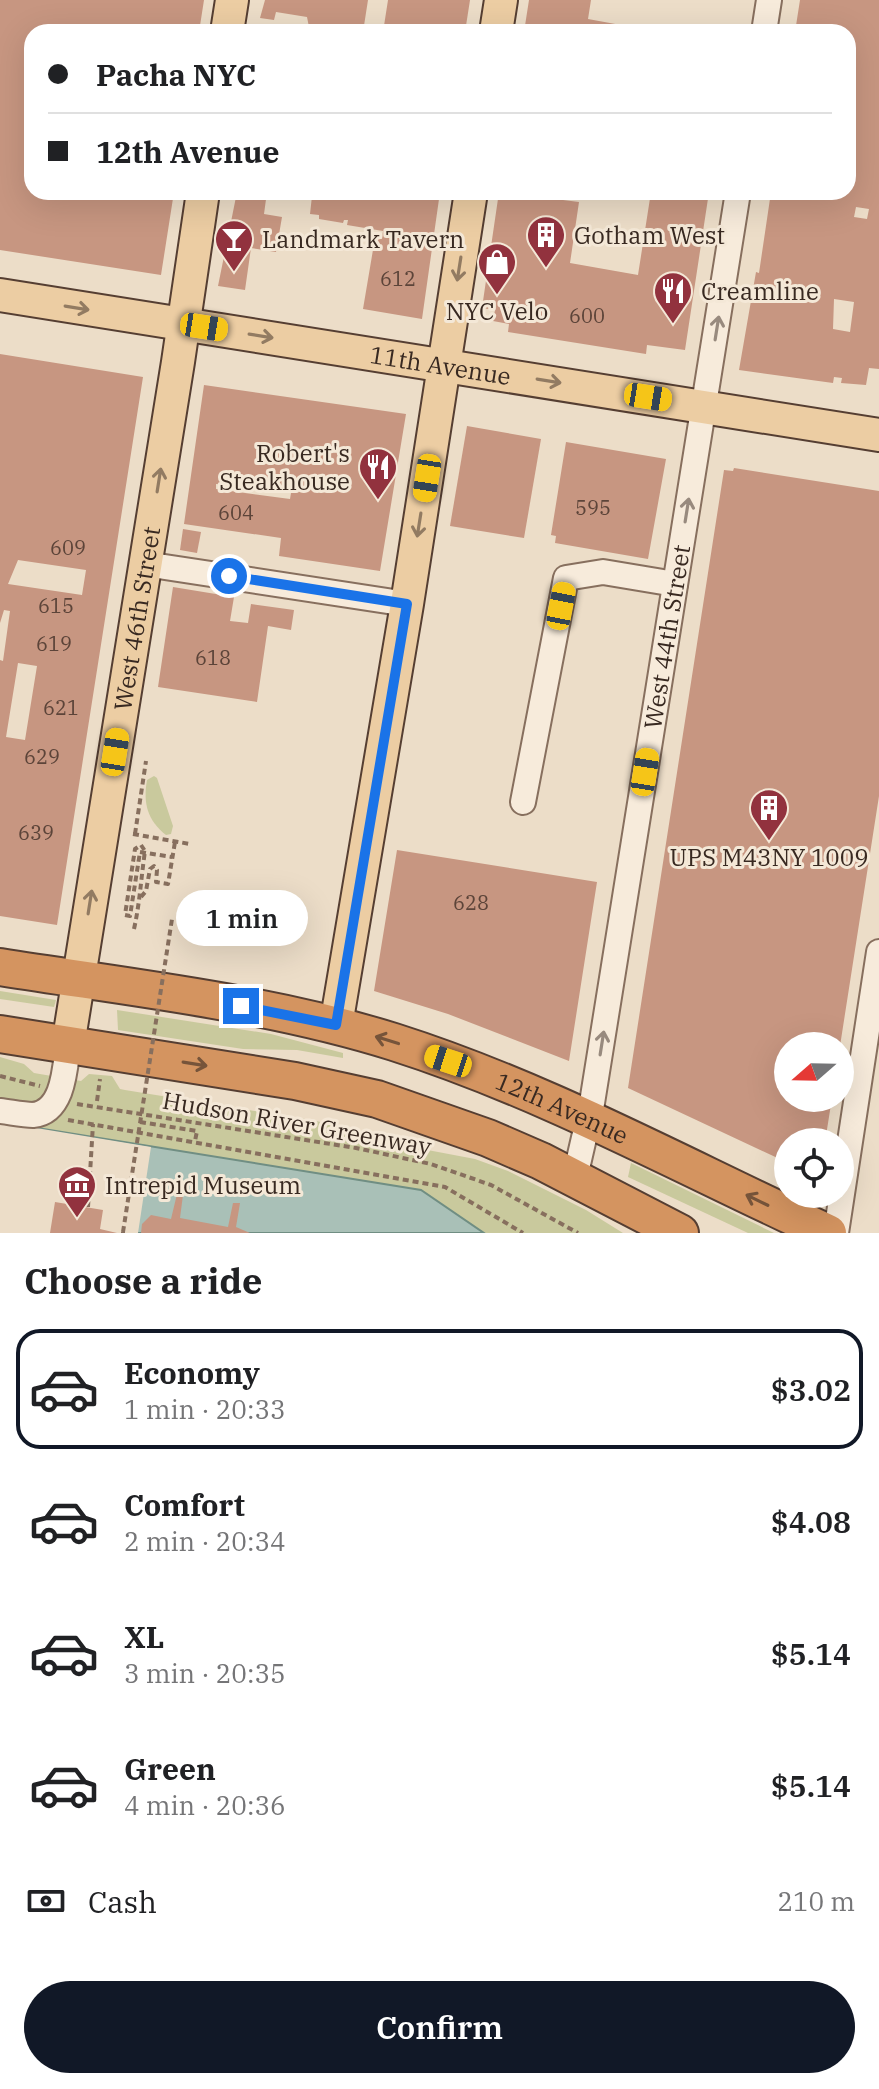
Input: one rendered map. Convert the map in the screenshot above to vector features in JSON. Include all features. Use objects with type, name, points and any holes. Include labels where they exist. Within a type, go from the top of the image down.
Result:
[{"type":"highway","name":"12th Avenue","points":[[0,967],[336,1025],[465,1066],[534,1093],[828,1233]]},
{"type":"highway","points":[[0,1034],[351,1092],[475,1133],[575,1177],[680,1233]]},
{"type":"main road","points":[[228,24],[232,0]]},
{"type":"main road","points":[[497,24],[501,0]]},
{"type":"main road","name":"West 46th Street","points":[[68,1045],[202,200]]},
{"type":"main road","points":[[336,1025],[407,604],[470,200]]},
{"type":"main road","name":"11th Avenue","points":[[0,295],[879,435]]},
{"type":"street","points":[[765,24],[769,0]]},
{"type":"street","name":"West 44th Street","points":[[575,1177],[589,1120],[737,200]]},
{"type":"street","points":[[145,564],[407,604]]},
{"type":"street","points":[[523,802],[566,578],[603,572],[675,584]]},
{"type":"street","points":[[836,1233],[879,952]]},
{"type":"street","points":[[0,1111],[37,1114],[60,1107],[68,1045]]},
{"type":"path","points":[[135,834],[146,761]]},
{"type":"path","points":[[127,833],[190,844]]},
{"type":"path","points":[[141,897],[146,891],[150,869],[154,866],[157,870],[156,882],[168,884],[175,842]]},
{"type":"path","points":[[134,929],[141,897],[139,889],[145,851],[141,845],[135,849],[125,915],[130,916],[140,852],[172,857]]},
{"type":"path","points":[[123,1233],[172,919]]},
{"type":"path","points":[[97,1101],[100,1073]]},
{"type":"path","name":"Hudson River Greenway","points":[[0,1076],[30,1082],[60,1107],[82,1105],[356,1148],[431,1164],[491,1185],[578,1233]]},
{"type":"path","points":[[60,1107],[93,1124],[445,1187],[519,1232]]},
{"type":"path","points":[[140,1122],[197,1131],[195,1141]]},
{"type":"path","points":[[88,1207],[93,1124]]},
{"type":"green space","points":[[154,776],[173,826],[171,834],[166,835],[154,823],[148,810],[147,780]]},
{"type":"green space","points":[[0,991],[56,1000],[54,1007],[0,999]]},
{"type":"green space","points":[[117,1010],[271,1034],[343,1053],[343,1058],[297,1050],[243,1049],[118,1030]]},
{"type":"green space","points":[[0,1057],[24,1064],[34,1073],[81,1081],[89,1074],[112,1076],[120,1089],[311,1120],[359,1130],[417,1148],[475,1159],[508,1171],[586,1210],[623,1233],[0,1233],[24,1103],[0,1098]]},
{"type":"green space","points":[[631,1163],[774,1233],[748,1233],[628,1177]]},
{"type":"shaded area","points":[[0,1122],[421,1190],[484,1233],[0,1233]]},
{"type":"pier","points":[[0,1122],[151,1147],[138,1233],[0,1233]]},
{"type":"building","points":[[0,0],[204,0],[200,24],[24,24],[24,200],[173,200],[161,275],[0,250]]},
{"type":"building","points":[[265,0],[368,0],[364,24],[308,24],[307,17],[276,12],[274,20],[260,18]]},
{"type":"building","points":[[388,0],[470,0],[466,24],[384,24]]},
{"type":"building","points":[[529,0],[591,0],[588,19],[615,24],[525,24]]},
{"type":"building","points":[[800,0],[879,0],[879,369],[869,368],[866,385],[841,383],[842,378],[834,377],[833,383],[739,370],[756,272],[759,273],[770,200],[856,200],[856,24],[796,24]],"holes":[[[856,207],[869,209],[867,219],[854,217]],[[834,299],[854,302],[850,332],[833,329]]]},
{"type":"building","points":[[235,200],[266,200],[264,214],[282,217],[276,252],[251,248],[245,290],[218,286]]},
{"type":"building","points":[[312,200],[439,200],[422,319],[363,309],[375,238],[382,239],[383,231],[347,225],[348,220],[343,223],[319,219],[319,215],[310,214]]},
{"type":"building","name":"Gotham West","points":[[498,200],[579,202],[570,263],[638,275],[650,200],[708,200],[685,350],[647,345],[646,354],[508,332],[509,324],[493,321],[495,310],[482,308]]},
{"type":"building","points":[[0,354],[143,377],[57,925],[0,916],[0,660],[3,661],[10,611],[4,610],[0,623]],"holes":[[[18,560],[86,570],[82,595],[8,584]],[[18,663],[37,666],[25,740],[6,737]]]},
{"type":"building","points":[[204,385],[406,414],[380,571],[279,556],[281,538],[184,524]],"holes":[[[216,484],[291,493],[290,499],[216,489]]]},
{"type":"building","points":[[467,426],[541,439],[524,538],[450,526]]},
{"type":"building","points":[[566,442],[666,459],[648,559],[555,543],[556,536],[551,535]]},
{"type":"building","name":"UPS M43NY 1009","points":[[734,468],[879,491],[879,796],[842,1032],[774,1032],[774,1112],[830,1112],[827,1128],[774,1128],[774,1156],[628,1088],[724,470],[733,471]]},
{"type":"building","points":[[183,529],[201,532],[197,553],[180,550]]},
{"type":"building","points":[[173,587],[234,597],[230,621],[248,623],[251,604],[294,610],[291,630],[268,626],[257,702],[158,687]]},
{"type":"building","points":[[397,850],[597,882],[569,1061],[448,1014],[374,991]]},
{"type":"building","points":[[177,1194],[183,1195],[180,1218],[228,1227],[233,1203],[240,1203],[236,1227],[250,1233],[141,1233],[142,1224],[151,1215],[171,1219]]},
{"type":"building","name":"Intrepid Museum","points":[[55,1202],[103,1210],[100,1229],[117,1233],[50,1233]]},
{"type":"place","name":"Gotham West","points":[[546,269]]},
{"type":"place","name":"Landmark Tavern","points":[[234,273]]},
{"type":"place","name":"NYC Velo","points":[[497,296]]},
{"type":"place","name":"Creamline","points":[[673,325]]},
{"type":"place","name":"Robert's Steakhouse","points":[[378,501]]},
{"type":"place","name":"UPS M43NY 1009","points":[[769,842]]},
{"type":"place","name":"Intrepid Museum","points":[[77,1219]]},
{"type":"route","points":[[229,576],[407,604],[336,1025],[241,1006]]}]
